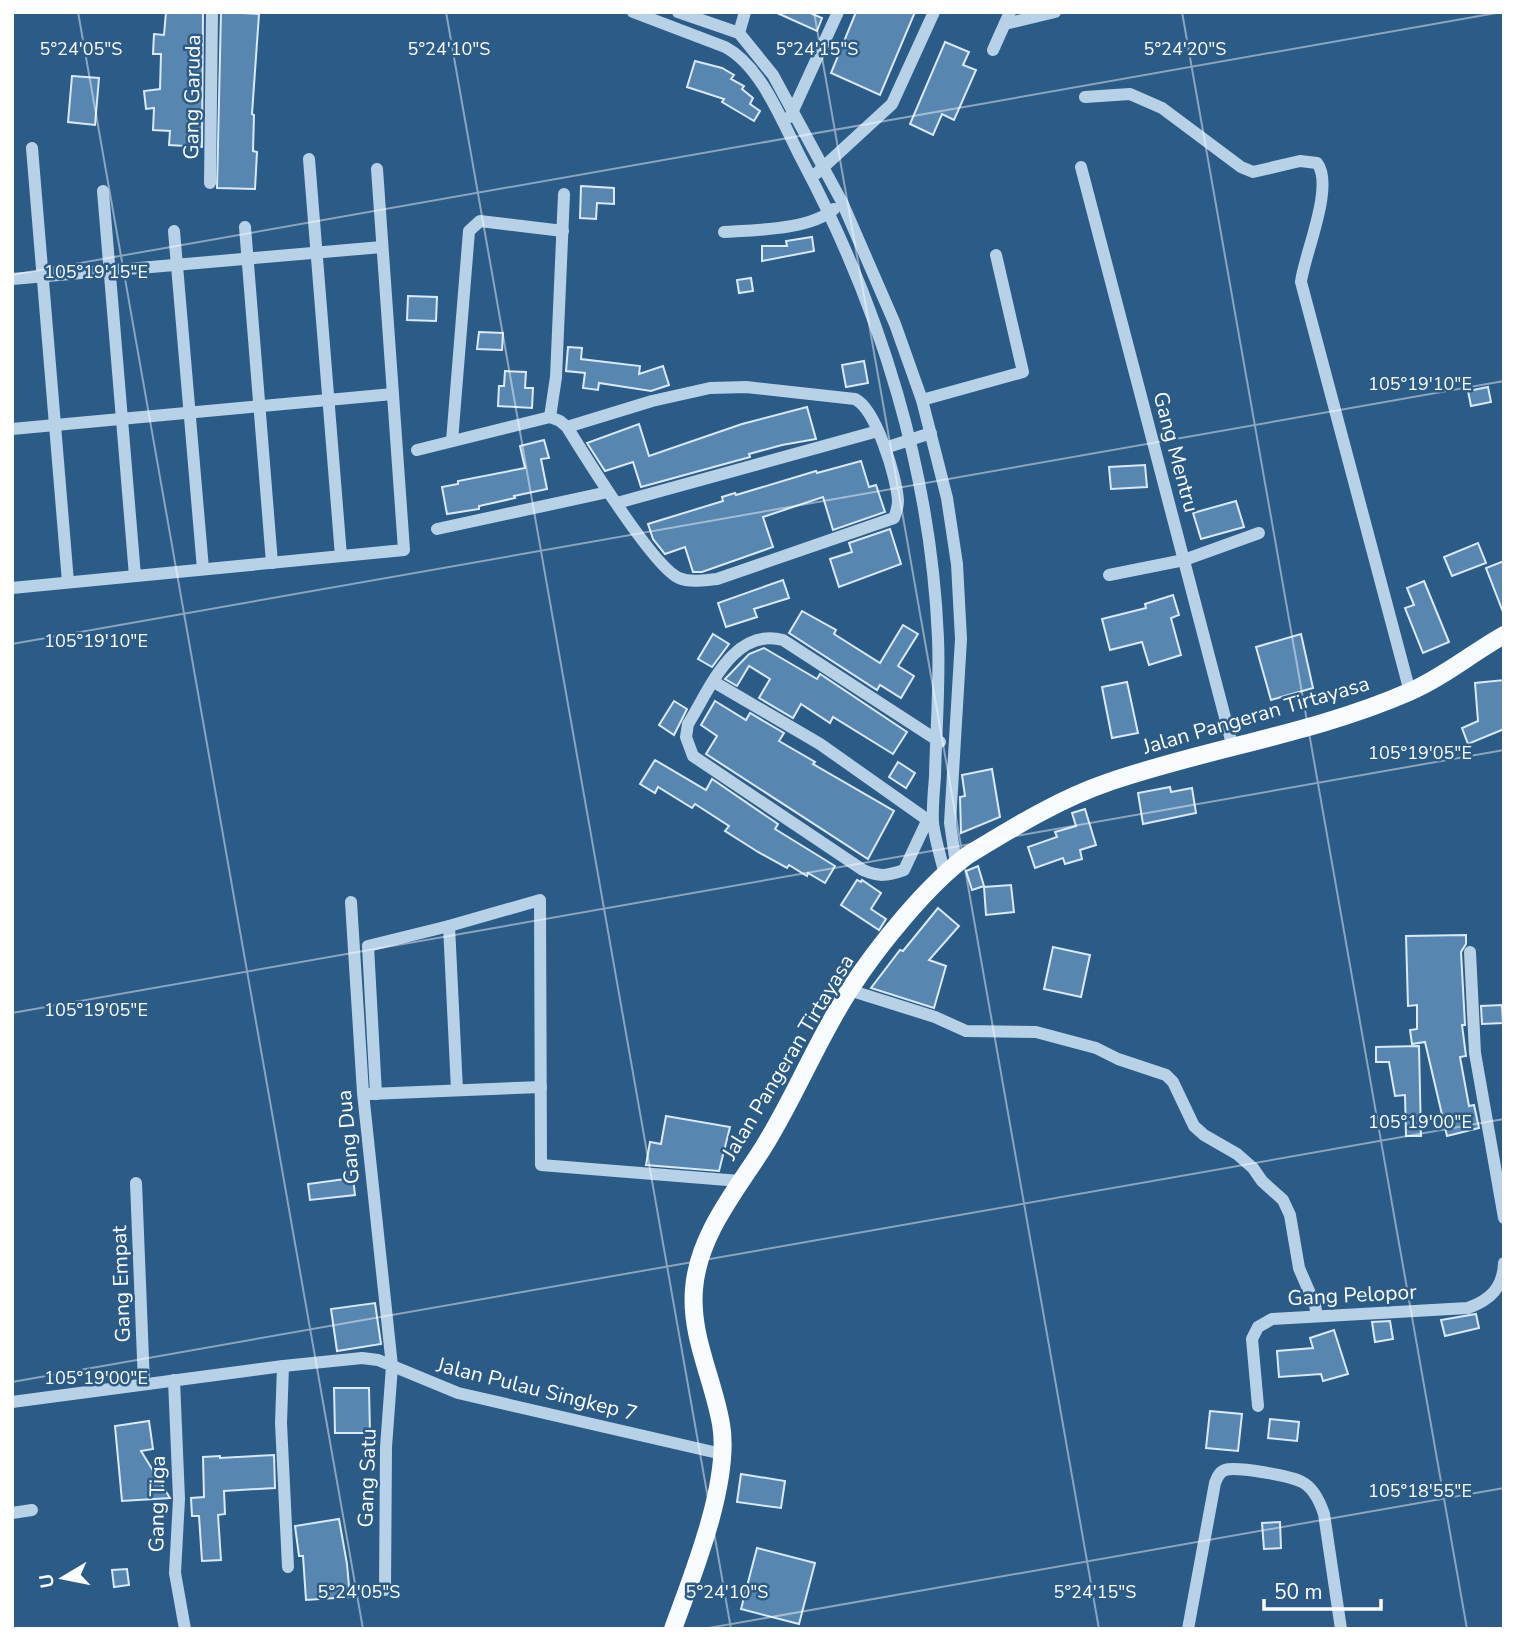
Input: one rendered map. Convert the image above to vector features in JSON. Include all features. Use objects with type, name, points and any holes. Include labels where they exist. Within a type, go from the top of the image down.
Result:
[{"type":"main road","name":"Jalan Pangeran Tirtayasa","points":[[673,1629],[713,1509],[722,1454],[721,1425],[693,1313],[698,1261],[712,1231],[740,1181],[764,1147],[849,990],[916,905],[950,869],[1056,804],[1128,776],[1336,719],[1410,692],[1504,635]]},
{"type":"street","name":"Gang Garuda","points":[[210,183],[212,12]]},
{"type":"street","points":[[633,12],[665,18],[737,54],[765,89],[811,178],[880,337],[909,441],[934,569],[938,629],[936,741],[930,822],[904,870],[877,876],[863,870],[694,756],[688,746],[688,724],[730,656],[752,640],[769,636],[783,640],[936,741],[953,746]]},
{"type":"street","points":[[678,12],[739,33],[773,75],[842,202],[895,324],[922,400],[943,478],[957,564],[960,627],[950,869]]},
{"type":"street","points":[[739,33],[746,12]]},
{"type":"street","points":[[784,127],[838,12]]},
{"type":"street","points":[[811,178],[892,104],[934,12]]},
{"type":"street","points":[[993,50],[1008,18],[1050,13]]},
{"type":"street","points":[[1085,97],[1130,94],[1141,98],[1162,108],[1232,161],[1253,172],[1300,161],[1317,163],[1321,167],[1322,191],[1316,227],[1302,268],[1301,282],[1410,692]]},
{"type":"street","points":[[32,148],[68,582]]},
{"type":"street","points":[[309,159],[341,556]]},
{"type":"street","name":"Gang Mentru","points":[[1081,167],[1233,748]]},
{"type":"street","points":[[12,588],[404,550],[377,169]]},
{"type":"street","points":[[103,191],[135,576]]},
{"type":"street","points":[[550,417],[555,377],[564,194]]},
{"type":"street","points":[[724,232],[818,220],[842,202]]},
{"type":"street","points":[[452,441],[469,231],[480,221],[492,221],[563,231]]},
{"type":"street","points":[[245,227],[272,563]]},
{"type":"street","points":[[174,230],[202,569]]},
{"type":"street","points":[[12,279],[382,247]]},
{"type":"street","points":[[922,400],[1023,372],[996,255]]},
{"type":"street","points":[[417,450],[550,417],[559,421],[567,427],[608,492],[662,564],[678,578],[695,581],[716,579],[894,518],[898,502],[885,448],[868,408],[855,399],[746,387],[710,388],[652,401],[567,427]]},
{"type":"street","points":[[12,429],[393,394]]},
{"type":"street","points":[[617,503],[878,431]]},
{"type":"street","points":[[885,448],[931,433]]},
{"type":"street","points":[[919,484],[943,478]]},
{"type":"street","points":[[437,529],[608,492]]},
{"type":"street","points":[[1110,575],[1184,560],[1259,533]]},
{"type":"street","points":[[938,629],[960,627]]},
{"type":"street","points":[[714,682],[820,744],[930,822],[950,869]]},
{"type":"street","points":[[930,822],[950,823]]},
{"type":"street","points":[[376,1094],[368,946],[540,900],[541,1165],[740,1181]]},
{"type":"street","name":"Gang Dua","points":[[351,902],[363,1093],[392,1366]]},
{"type":"street","points":[[449,926],[457,1090]]},
{"type":"street","points":[[1471,952],[1475,1053],[1504,1218]]},
{"type":"street","points":[[849,990],[934,1017],[966,1031],[1036,1032],[1096,1048],[1118,1059],[1166,1075],[1173,1082],[1194,1126],[1237,1154],[1283,1200],[1290,1215],[1299,1268],[1315,1305],[1317,1317]]},
{"type":"street","points":[[363,1093],[541,1087]]},
{"type":"street","name":"Gang Empat","points":[[136,1183],[145,1384]]},
{"type":"street","name":"Gang Pelopor","points":[[1258,1406],[1252,1339],[1258,1327],[1272,1319],[1468,1308],[1483,1302],[1496,1292],[1503,1276],[1504,1264]]},
{"type":"street","name":"Jalan Pulau Singkep 7","points":[[12,1402],[362,1358],[378,1360],[457,1393],[722,1454]]},
{"type":"street","points":[[282,1366],[281,1423],[288,1567]]},
{"type":"street","name":"Gang Satu","points":[[385,1590],[386,1447],[392,1366]]},
{"type":"street","name":"Gang Tiga","points":[[174,1380],[179,1499],[175,1573],[185,1629]]},
{"type":"street","points":[[1188,1629],[1215,1483],[1219,1474],[1227,1469],[1269,1473],[1304,1482],[1319,1499],[1324,1514],[1341,1629]]},
{"type":"street","points":[[12,1513],[32,1510]]},
{"type":"building","points":[[166,12],[203,12],[202,147],[169,145],[170,131],[153,130],[154,108],[146,109],[144,91],[160,89],[161,54],[153,54],[154,34],[164,35]]},
{"type":"building","points":[[221,12],[259,14],[252,114],[253,151],[257,152],[255,189],[217,188]]},
{"type":"building","points":[[775,12],[808,12],[822,18],[817,31]]},
{"type":"building","points":[[856,12],[915,12],[880,95],[831,73]]},
{"type":"building","points":[[945,42],[969,52],[963,65],[976,70],[954,120],[942,114],[933,135],[910,124]]},
{"type":"building","points":[[695,61],[722,68],[734,75],[731,79],[744,86],[742,89],[753,98],[750,104],[760,111],[754,121],[722,102],[724,99],[687,87]]},
{"type":"building","points":[[72,76],[99,78],[95,125],[68,122]]},
{"type":"building","points":[[581,186],[614,188],[614,204],[597,203],[596,219],[580,218]]},
{"type":"building","points":[[812,237],[814,251],[762,261],[762,246],[787,246],[786,241]]},
{"type":"building","points":[[751,278],[753,291],[739,293],[737,280]]},
{"type":"building","points":[[408,296],[437,297],[436,321],[407,320]]},
{"type":"building","points":[[479,332],[503,333],[502,350],[477,349]]},
{"type":"building","points":[[568,347],[582,348],[581,359],[640,366],[639,374],[663,366],[669,385],[651,391],[599,383],[598,390],[583,388],[585,373],[566,371]]},
{"type":"building","points":[[864,361],[868,383],[846,387],[842,365]]},
{"type":"building","points":[[505,371],[526,372],[525,388],[533,388],[532,408],[498,406],[499,386],[504,386]]},
{"type":"building","points":[[1488,387],[1491,402],[1471,406],[1468,391]]},
{"type":"building","points":[[807,407],[816,439],[749,454],[750,457],[641,487],[633,462],[605,471],[587,443],[639,424],[649,456],[742,424]]},
{"type":"building","points":[[544,440],[549,458],[541,459],[547,489],[479,506],[479,509],[447,514],[442,487],[458,484],[458,481],[525,468],[520,446]]},
{"type":"building","points":[[861,461],[869,487],[876,485],[885,512],[833,530],[823,497],[763,517],[773,547],[702,572],[693,572],[685,547],[665,554],[653,539],[648,524],[723,501],[722,497],[735,493],[736,495],[816,471],[817,473]]},
{"type":"building","points":[[1145,465],[1147,487],[1111,489],[1109,467]]},
{"type":"building","points":[[1236,501],[1244,527],[1201,539],[1193,513]]},
{"type":"building","points":[[890,529],[901,564],[839,587],[830,559],[852,552],[849,543]]},
{"type":"building","points":[[1478,543],[1486,563],[1452,576],[1444,557]]},
{"type":"building","points":[[1504,561],[1504,611],[1503,612],[1486,568]]},
{"type":"building","points":[[783,580],[789,598],[754,609],[757,617],[726,627],[718,603]]},
{"type":"building","points":[[1424,581],[1449,642],[1423,653],[1405,608],[1414,605],[1407,588]]},
{"type":"building","points":[[1173,595],[1179,615],[1171,618],[1181,655],[1149,665],[1142,642],[1110,650],[1102,619],[1146,608],[1145,604]]},
{"type":"building","points":[[802,611],[836,630],[834,634],[880,663],[903,625],[918,634],[898,666],[914,676],[901,698],[880,685],[877,690],[789,633]]},
{"type":"building","points":[[713,634],[729,644],[712,667],[698,659]]},
{"type":"building","points":[[1301,634],[1313,688],[1271,700],[1256,647]]},
{"type":"building","points":[[764,648],[817,679],[820,674],[907,732],[893,754],[833,717],[830,723],[801,704],[793,718],[759,698],[770,679],[749,666],[737,686],[725,679],[749,654]]},
{"type":"building","points":[[1504,680],[1504,729],[1468,744],[1462,728],[1478,721],[1475,683]]},
{"type":"building","points":[[1127,682],[1138,733],[1112,738],[1102,687]]},
{"type":"building","points":[[674,701],[687,709],[674,735],[659,725]]},
{"type":"building","points":[[715,701],[746,720],[750,713],[784,733],[779,741],[894,811],[868,859],[706,754],[717,736],[701,725]]},
{"type":"building","points":[[655,760],[706,790],[712,779],[778,824],[775,829],[835,866],[825,883],[789,865],[787,868],[758,852],[725,831],[729,826],[695,804],[692,808],[658,787],[655,793],[640,784]]},
{"type":"building","points":[[898,762],[915,773],[906,788],[889,777]]},
{"type":"building","points":[[992,769],[1000,817],[961,833],[960,797],[965,796],[962,775]]},
{"type":"building","points":[[1170,787],[1171,792],[1192,788],[1196,813],[1143,824],[1138,793]]},
{"type":"building","points":[[1085,809],[1096,845],[1080,850],[1082,859],[1065,864],[1063,858],[1035,868],[1028,847],[1057,837],[1055,832],[1076,826],[1072,813]]},
{"type":"building","points":[[978,866],[984,886],[972,890],[966,871]]},
{"type":"building","points":[[857,880],[862,880],[881,893],[871,909],[886,919],[879,930],[841,905]]},
{"type":"building","points":[[1011,885],[1014,912],[986,915],[984,887]]},
{"type":"building","points":[[938,908],[959,926],[929,960],[946,966],[934,1008],[871,988],[900,950],[903,951]]},
{"type":"building","points":[[1466,935],[1466,944],[1461,952],[1465,1025],[1462,1025],[1466,1056],[1460,1057],[1469,1106],[1474,1105],[1479,1128],[1447,1136],[1425,1042],[1412,1044],[1410,1030],[1417,1029],[1417,1005],[1408,1006],[1406,936]]},
{"type":"building","points":[[1053,947],[1090,955],[1081,997],[1044,989]]},
{"type":"building","points":[[1502,1005],[1503,1023],[1482,1024],[1481,1006]]},
{"type":"building","points":[[1419,1046],[1421,1136],[1406,1136],[1405,1095],[1395,1096],[1389,1062],[1376,1062],[1376,1047]]},
{"type":"building","points":[[666,1116],[730,1127],[719,1171],[646,1165],[650,1142],[661,1144]]},
{"type":"building","points":[[353,1178],[355,1195],[310,1200],[308,1184]]},
{"type":"building","points":[[375,1303],[381,1344],[337,1351],[331,1309]]},
{"type":"building","points":[[1476,1314],[1479,1328],[1445,1336],[1441,1320]]},
{"type":"building","points":[[1390,1321],[1393,1339],[1375,1342],[1372,1322]]},
{"type":"building","points":[[1334,1330],[1348,1374],[1323,1381],[1321,1374],[1279,1377],[1277,1351],[1313,1348],[1310,1338]]},
{"type":"building","points":[[334,1388],[369,1388],[370,1433],[335,1433]]},
{"type":"building","points":[[1210,1411],[1242,1414],[1238,1451],[1206,1448]]},
{"type":"building","points":[[1270,1419],[1299,1422],[1297,1441],[1268,1438]]},
{"type":"building","points":[[149,1421],[153,1449],[141,1451],[170,1498],[122,1501],[115,1426]]},
{"type":"building","points":[[274,1455],[275,1488],[224,1491],[225,1514],[218,1515],[221,1560],[202,1561],[199,1516],[192,1516],[191,1498],[204,1497],[203,1457]]},
{"type":"building","points":[[741,1474],[785,1481],[781,1508],[737,1502]]},
{"type":"building","points":[[339,1519],[350,1597],[306,1600],[303,1556],[299,1556],[295,1526]]},
{"type":"building","points":[[1280,1522],[1281,1548],[1264,1549],[1262,1523]]},
{"type":"building","points":[[757,1548],[815,1563],[799,1624],[741,1609]]},
{"type":"building","points":[[127,1569],[129,1585],[114,1587],[112,1570]]}]
